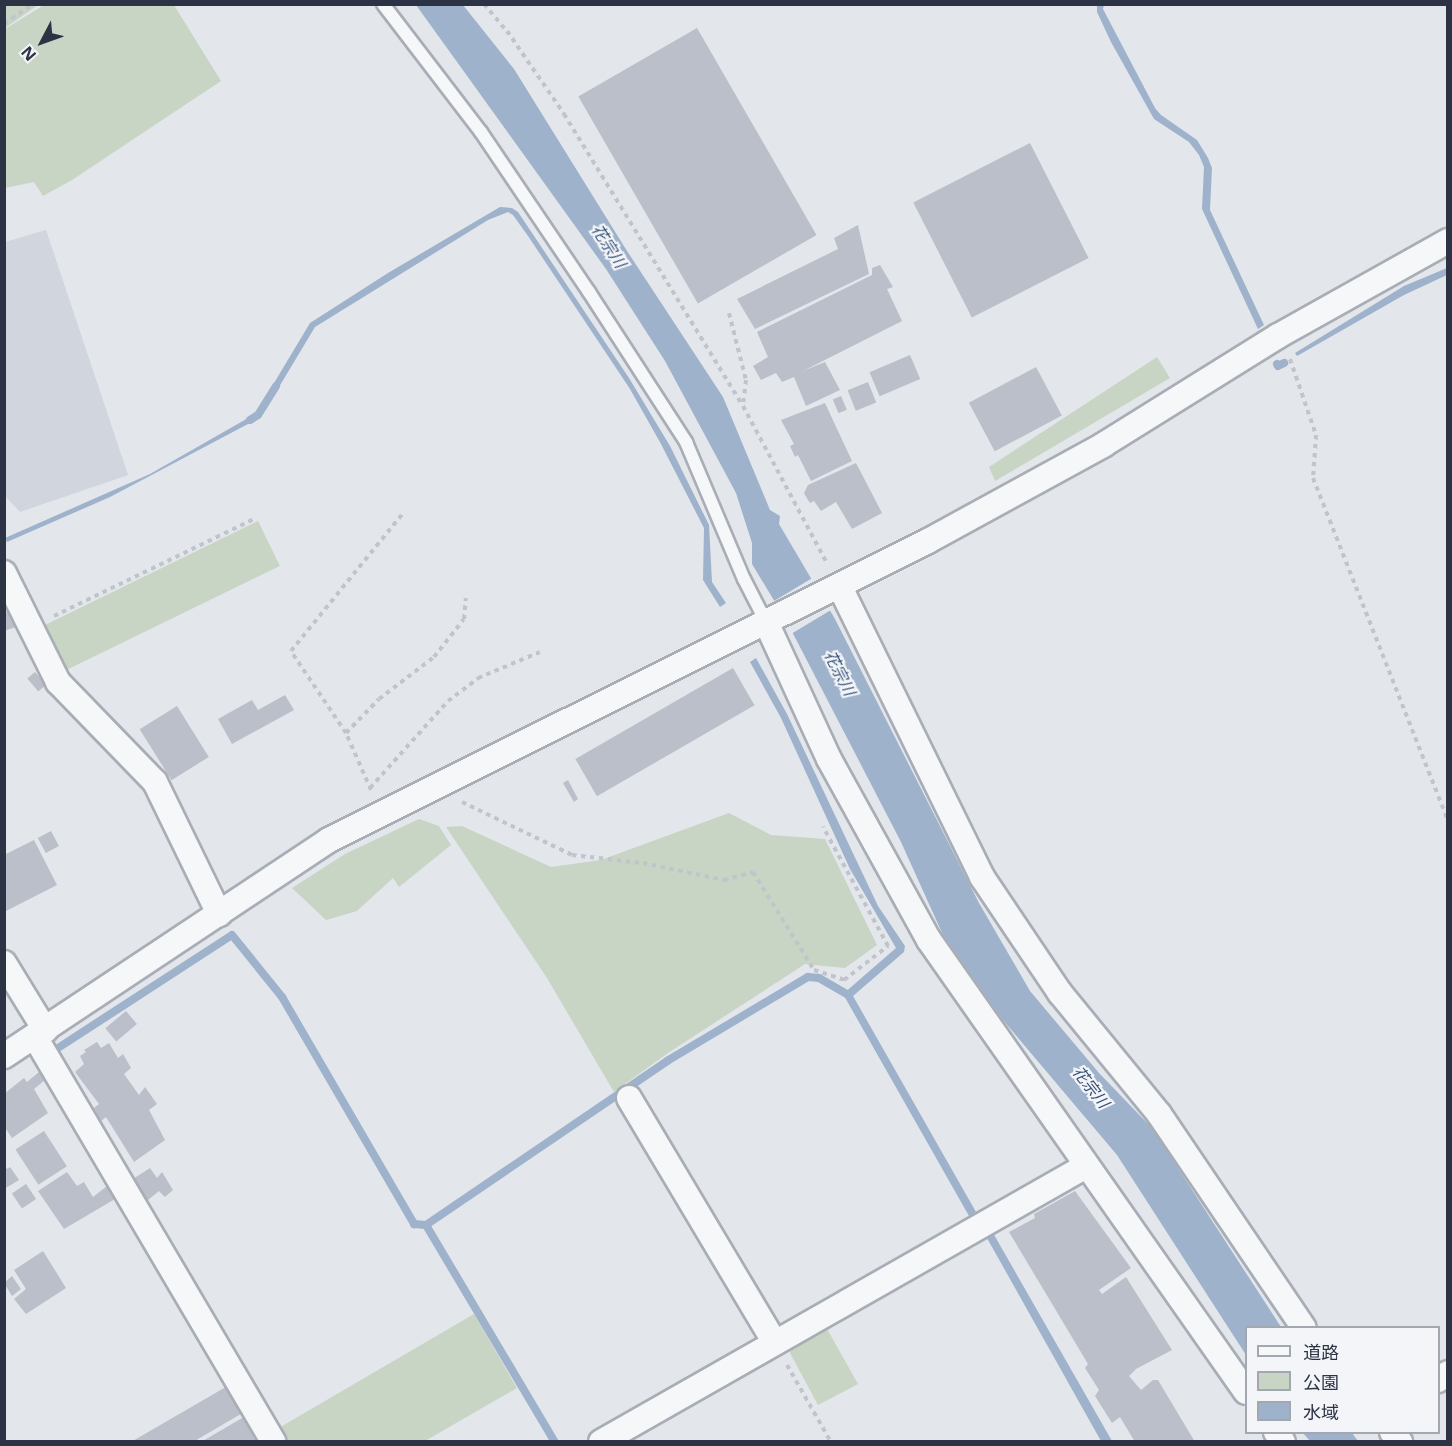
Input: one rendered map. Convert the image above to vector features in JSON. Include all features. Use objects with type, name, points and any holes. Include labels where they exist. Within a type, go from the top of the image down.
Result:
[{"type":"street","points":[[4,1056],[329,840],[836,589],[1103,445],[1278,336],[1448,241]]},
{"type":"street","points":[[4,573],[58,682],[155,782],[219,914]]},
{"type":"street","points":[[836,589],[982,877],[1060,993],[1159,1114],[1303,1326]]},
{"type":"street","points":[[769,621],[829,759],[929,940],[1245,1391]]},
{"type":"street","points":[[4,963],[40,1034],[274,1442]]},
{"type":"street","points":[[629,1098],[775,1343]]},
{"type":"street","points":[[602,1442],[1086,1166]]},
{"type":"lane","points":[[382,4],[487,142],[589,292],[686,442],[744,579],[769,621]]},
{"type":"path","points":[[4,24],[33,4]]},
{"type":"path","points":[[484,4],[507,31],[564,114],[743,406],[836,589]]},
{"type":"path","points":[[729,314],[746,380],[743,406]]},
{"type":"path","points":[[1278,336],[1288,353],[1316,435],[1313,478],[1448,820]]},
{"type":"path","points":[[384,811],[370,788],[346,733],[291,651],[403,513]]},
{"type":"path","points":[[31,627],[256,518]]},
{"type":"path","points":[[346,733],[379,699],[434,657],[464,619],[466,598]]},
{"type":"path","points":[[370,788],[448,701],[470,683],[540,652]]},
{"type":"path","points":[[457,799],[572,855],[643,863],[724,880],[753,872],[814,970],[844,980],[888,946],[823,828]]},
{"type":"path","points":[[775,1343],[831,1442]]},
{"type":"shaded area","points":[[46,230],[128,475],[20,512],[5,496],[5,242]]},
{"type":"green space","points":[[5,4],[38,4],[38,5],[5,28]]},
{"type":"green space","points":[[44,5],[174,5],[221,81],[72,180],[43,196],[34,182],[5,188],[5,29]]},
{"type":"green space","points":[[1157,357],[1170,378],[995,481],[989,467]]},
{"type":"green space","points":[[258,521],[280,566],[67,670],[45,625]]},
{"type":"green space","points":[[729,813],[771,835],[825,839],[877,945],[845,968],[805,964],[668,1053],[614,1092],[547,978],[446,827],[462,826],[551,867],[601,860]]},
{"type":"green space","points":[[419,819],[439,826],[451,845],[399,887],[393,878],[357,911],[326,920],[292,888],[345,854]]},
{"type":"green space","points":[[474,1314],[517,1388],[425,1441],[284,1441],[277,1429]]},
{"type":"green space","points":[[822,1320],[858,1384],[818,1405],[790,1353],[796,1336]]},
{"type":"water","name":"花宗川","points":[[416,5],[463,5],[514,69],[627,251],[723,397],[770,510],[780,516],[779,524],[835,619],[979,903],[1030,991],[1099,1073],[1152,1128],[1280,1326],[1245,1326],[1245,1353],[1117,1155],[1003,1020],[943,935],[901,842],[787,622],[752,564],[752,543],[736,493],[665,361],[606,269]]},
{"type":"water","points":[[1097,5],[1104,5],[1103,9],[1155,108],[1161,115],[1197,140],[1208,158],[1212,168],[1210,210],[1264,325],[1258,329],[1202,209],[1204,167],[1199,155],[1189,142],[1154,119],[1111,42],[1097,12]]},
{"type":"water","points":[[500,207],[512,208],[518,212],[629,378],[670,446],[709,525],[712,582],[726,603],[720,607],[703,580],[704,528],[661,444],[630,389],[528,236],[513,215],[508,212],[488,220],[315,327],[273,397],[268,393],[310,323],[388,273]]},
{"type":"water","points":[[1447,268],[1447,275],[1404,295],[1297,356],[1295,353],[1404,286]]},
{"type":"water","points":[[257,413],[261,417],[110,497],[7,542],[5,538],[150,474]]},
{"type":"water","points":[[756,658],[787,714],[878,906],[905,946],[904,952],[853,996],[976,1212],[969,1216],[843,994],[896,948],[850,869],[781,718],[750,662]]},
{"type":"water","points":[[989,1226],[1112,1441],[1101,1441],[983,1231]]},
{"type":"water","points":[[1304,1434],[1353,1434],[1358,1441],[1310,1441]]},
{"type":"pier","points":[[814,577],[833,609],[791,634],[772,602]]},
{"type":"building","points":[[697,28],[816,235],[698,303],[578,96]]},
{"type":"building","points":[[1030,143],[1089,258],[972,317],[913,202]]},
{"type":"building","points":[[858,225],[869,274],[755,329],[737,299],[838,249],[834,238]]},
{"type":"building","points":[[880,265],[893,287],[887,289],[902,321],[803,371],[825,362],[840,390],[806,406],[794,377],[782,382],[776,373],[761,380],[753,366],[768,357],[757,332],[872,275],[872,268]]},
{"type":"building","points":[[910,355],[920,379],[880,396],[869,372]]},
{"type":"building","points":[[1036,367],[1062,416],[995,451],[969,403]]},
{"type":"building","points":[[868,382],[876,402],[856,411],[848,390]]},
{"type":"building","points":[[841,396],[847,410],[839,413],[833,400]]},
{"type":"building","points":[[825,403],[852,461],[811,481],[798,455],[795,457],[790,446],[794,444],[781,420]]},
{"type":"building","points":[[856,463],[882,513],[852,529],[836,502],[821,511],[814,501],[810,503],[804,493],[808,485]]},
{"type":"building","points":[[11,611],[19,626],[4,631],[4,613]]},
{"type":"building","points":[[733,668],[754,705],[597,796],[575,759]]},
{"type":"building","points":[[35,672],[46,685],[38,691],[27,678]]},
{"type":"building","points":[[285,695],[294,710],[232,744],[218,719],[252,700],[258,710]]},
{"type":"building","points":[[177,706],[209,757],[171,780],[140,729]]},
{"type":"building","points":[[568,780],[578,799],[574,802],[563,783]]},
{"type":"building","points":[[51,831],[59,846],[46,853],[38,838]]},
{"type":"building","points":[[34,840],[57,885],[4,912],[4,855]]},
{"type":"building","points":[[126,1011],[137,1024],[116,1041],[105,1028]]},
{"type":"building","points":[[97,1042],[101,1048],[109,1043],[118,1058],[123,1054],[131,1068],[124,1074],[139,1095],[145,1087],[157,1104],[149,1110],[165,1140],[134,1162],[106,1117],[101,1121],[94,1108],[99,1104],[75,1072],[84,1064],[80,1056],[86,1052],[84,1050]]},
{"type":"building","points":[[39,1072],[45,1080],[34,1089],[48,1113],[12,1138],[4,1126],[4,1094],[24,1078],[27,1082]]},
{"type":"building","points":[[44,1131],[67,1166],[38,1185],[15,1150]]},
{"type":"building","points":[[4,1164],[7,1169],[10,1167],[19,1180],[4,1189]]},
{"type":"building","points":[[150,1168],[157,1178],[162,1172],[173,1190],[165,1197],[159,1191],[148,1200],[133,1179]]},
{"type":"building","points":[[67,1172],[77,1186],[84,1182],[93,1197],[107,1186],[115,1199],[64,1229],[38,1191]]},
{"type":"building","points":[[26,1184],[36,1199],[22,1208],[12,1194]]},
{"type":"building","points":[[1075,1191],[1131,1268],[1099,1290],[1102,1294],[1126,1277],[1172,1350],[1136,1369],[1129,1376],[1141,1390],[1153,1380],[1158,1380],[1195,1442],[1135,1442],[1120,1417],[1112,1423],[1095,1396],[1099,1390],[1085,1368],[1088,1364],[1009,1232],[1035,1218],[1034,1214]]},
{"type":"building","points":[[43,1251],[66,1288],[26,1314],[14,1299],[26,1289],[14,1270]]},
{"type":"building","points":[[12,1276],[21,1289],[12,1296],[4,1283]]},
{"type":"building","points":[[231,1384],[246,1411],[193,1442],[131,1442]]},
{"type":"building","points":[[249,1414],[263,1442],[201,1442]]},
{"type":"waterway","points":[[1277,364],[1278,366],[1284,363]]},
{"type":"waterway","points":[[250,420],[258,415],[276,386]]},
{"type":"waterway","points":[[58,1048],[232,935],[282,997],[414,1224],[426,1225],[555,1442]]},
{"type":"waterway","points":[[426,1225],[667,1061],[808,977],[819,978],[848,995]]}]
